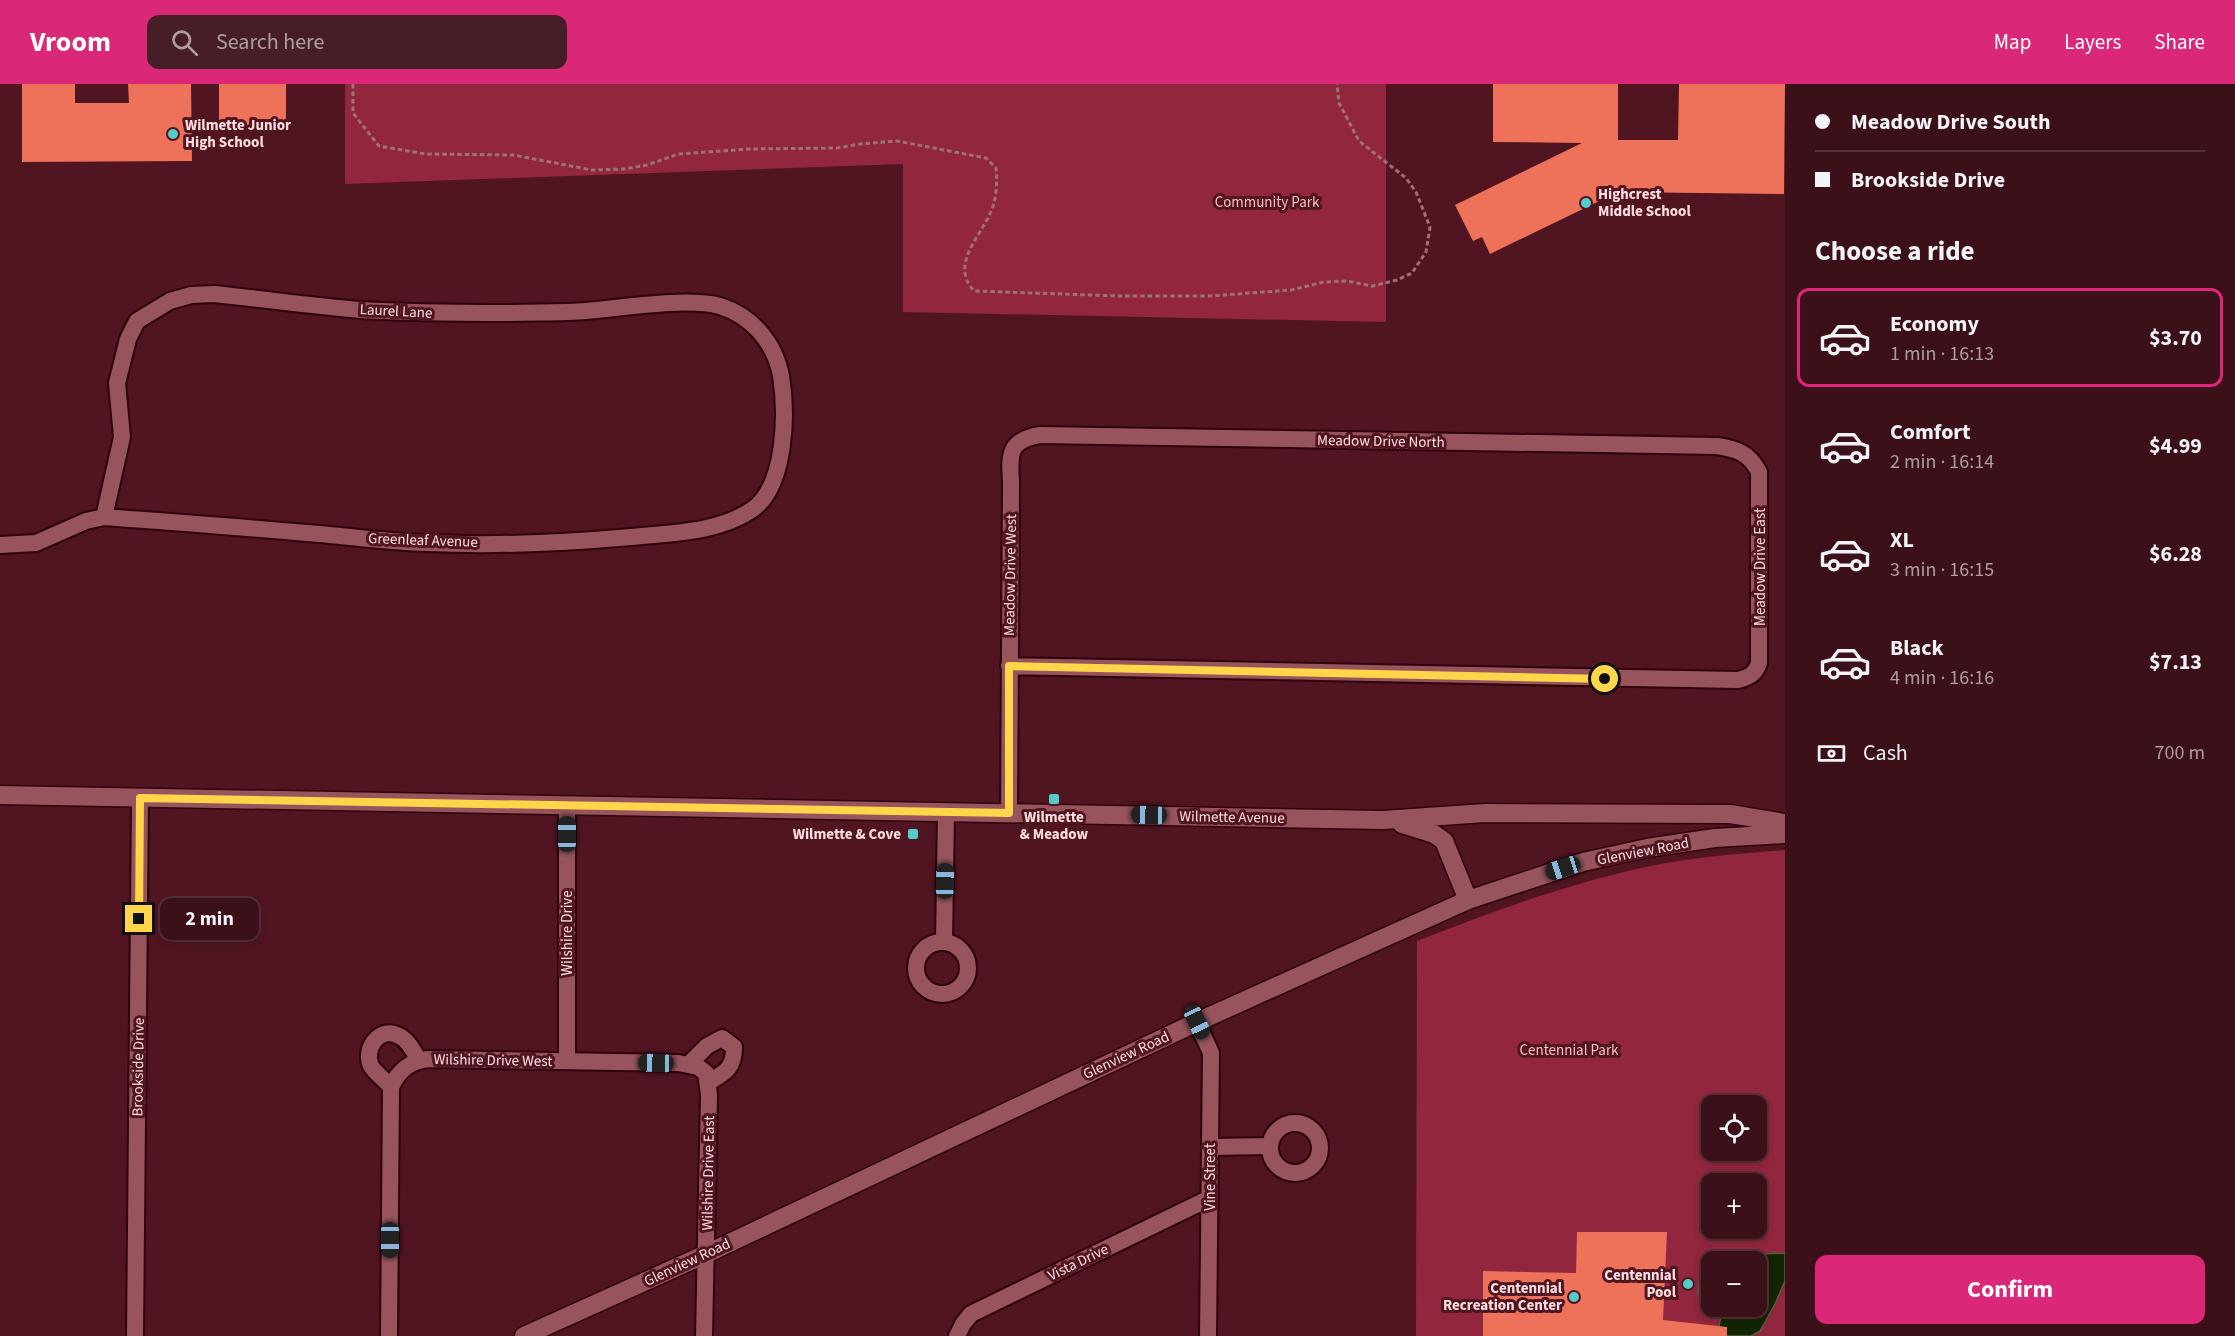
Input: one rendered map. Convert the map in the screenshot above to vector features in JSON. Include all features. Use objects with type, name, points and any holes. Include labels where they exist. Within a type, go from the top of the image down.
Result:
[{"type":"street","name":"Laurel Lane","points":[[104,517],[122,437],[117,382],[128,339],[137,321],[170,301],[191,295],[214,294],[352,309],[434,313],[580,311],[678,303],[720,306],[749,321],[762,333],[772,348],[782,379],[783,423]]},
{"type":"street","name":"Greenleaf Avenue","points":[[0,545],[36,543],[86,521],[104,517],[426,543],[551,542],[672,533],[708,527],[734,519],[755,508],[766,496],[773,482],[780,460],[783,423]]},
{"type":"street","name":"Meadow Drive North","points":[[1015,447],[1022,440],[1040,435],[1717,446],[1741,451],[1749,456]]},
{"type":"street","name":"Meadow Drive West","points":[[1009,813],[1010,461],[1015,447]]},
{"type":"street","name":"Meadow Drive East","points":[[1009,666],[1725,681],[1749,677],[1756,672],[1759,663],[1760,485],[1759,472],[1749,456]]},
{"type":"street","name":"Wilmette Avenue","points":[[0,795],[1383,820],[1485,813],[1730,813],[1785,823]]},
{"type":"street","name":"Brookside Drive","points":[[135,1336],[140,798]]},
{"type":"street","name":"Wilshire Drive","points":[[567,805],[567,1062]]},
{"type":"street","points":[[944,942],[946,812]]},
{"type":"street","name":"Wilmette Avenue","points":[[1383,820],[1434,834],[1444,841],[1468,900]]},
{"type":"street","name":"Glenview Road","points":[[524,1336],[706,1254],[1197,1022],[1468,900],[1583,862],[1647,848],[1714,838],[1785,834]]},
{"type":"street","name":"Vine Street","points":[[1197,1022],[1211,1053],[1208,1336]]},
{"type":"street","name":"Wilshire Drive West","points":[[419,1060],[408,1043],[397,1035],[385,1034],[374,1040],[369,1052],[371,1066],[391,1087],[401,1071],[419,1060],[567,1062]]},
{"type":"street","points":[[567,1062],[689,1064],[706,1073],[709,1082],[727,1072],[734,1058],[734,1047],[722,1038],[707,1046],[689,1064]]},
{"type":"street","name":"Wilshire Drive East","points":[[704,1336],[709,1082]]},
{"type":"street","points":[[389,1336],[391,1087]]},
{"type":"street","points":[[1210,1148],[1270,1146]]},
{"type":"street","name":"Vista Drive","points":[[957,1336],[971,1314],[1210,1198]]},
{"type":"path","points":[[353,84],[353,113],[379,146],[425,154],[513,155],[592,170],[624,169],[647,165],[678,154],[749,149],[837,148],[897,141],[986,158],[996,168],[997,185],[993,207],[971,248],[963,269],[967,283],[974,291],[1120,296],[1209,296],[1291,290],[1324,282],[1347,281],[1372,286],[1412,273],[1426,252],[1430,227],[1416,192],[1406,178],[1359,141],[1340,103],[1337,84]]},
{"type":"green space","name":"Community Park","points":[[345,84],[1386,84],[1386,322],[903,312],[903,164],[345,184]]},
{"type":"green space","name":"Centennial Park","points":[[1785,850],[1785,1336],[1416,1336],[1417,941],[1509,906],[1603,877],[1681,861]]},
{"type":"shaded area","points":[[1785,1253],[1785,1281],[1775,1304],[1760,1331],[1751,1336],[1717,1336],[1721,1317],[1767,1317],[1767,1254]]},
{"type":"shaded area","points":[[1700,1272],[1701,1272],[1701,1294],[1698,1294]]},
{"type":"building","points":[[22,84],[75,84],[75,103],[129,103],[128,84],[191,84],[192,161],[22,162]]},
{"type":"building","points":[[219,84],[286,84],[286,122],[275,122],[276,129],[228,129],[229,122],[219,122]]},
{"type":"building","points":[[1493,84],[1618,84],[1618,140],[1678,140],[1679,84],[1785,84],[1784,194],[1618,192],[1490,254],[1482,237],[1473,241],[1455,205],[1582,143],[1493,142]]},
{"type":"building","name":"Centennial Recreation Center","points":[[1577,1232],[1667,1232],[1663,1320],[1727,1327],[1727,1336],[1483,1336],[1483,1271],[1576,1273]]},
{"type":"place","name":"Wilmette Junior High School","points":[[173,134]]},
{"type":"place","name":"Highcrest Middle School","points":[[1586,203]]},
{"type":"place","name":"Wilmette & Meadow","points":[[1054,799]]},
{"type":"place","name":"Wilmette & Cove","points":[[913,834]]},
{"type":"place","name":"Centennial Pool","points":[[1688,1284]]},
{"type":"place","name":"Centennial Recreation Center","points":[[1574,1297]]},
{"type":"route","points":[[139,919],[140,798],[1009,813],[1009,666],[1605,679]]}]
